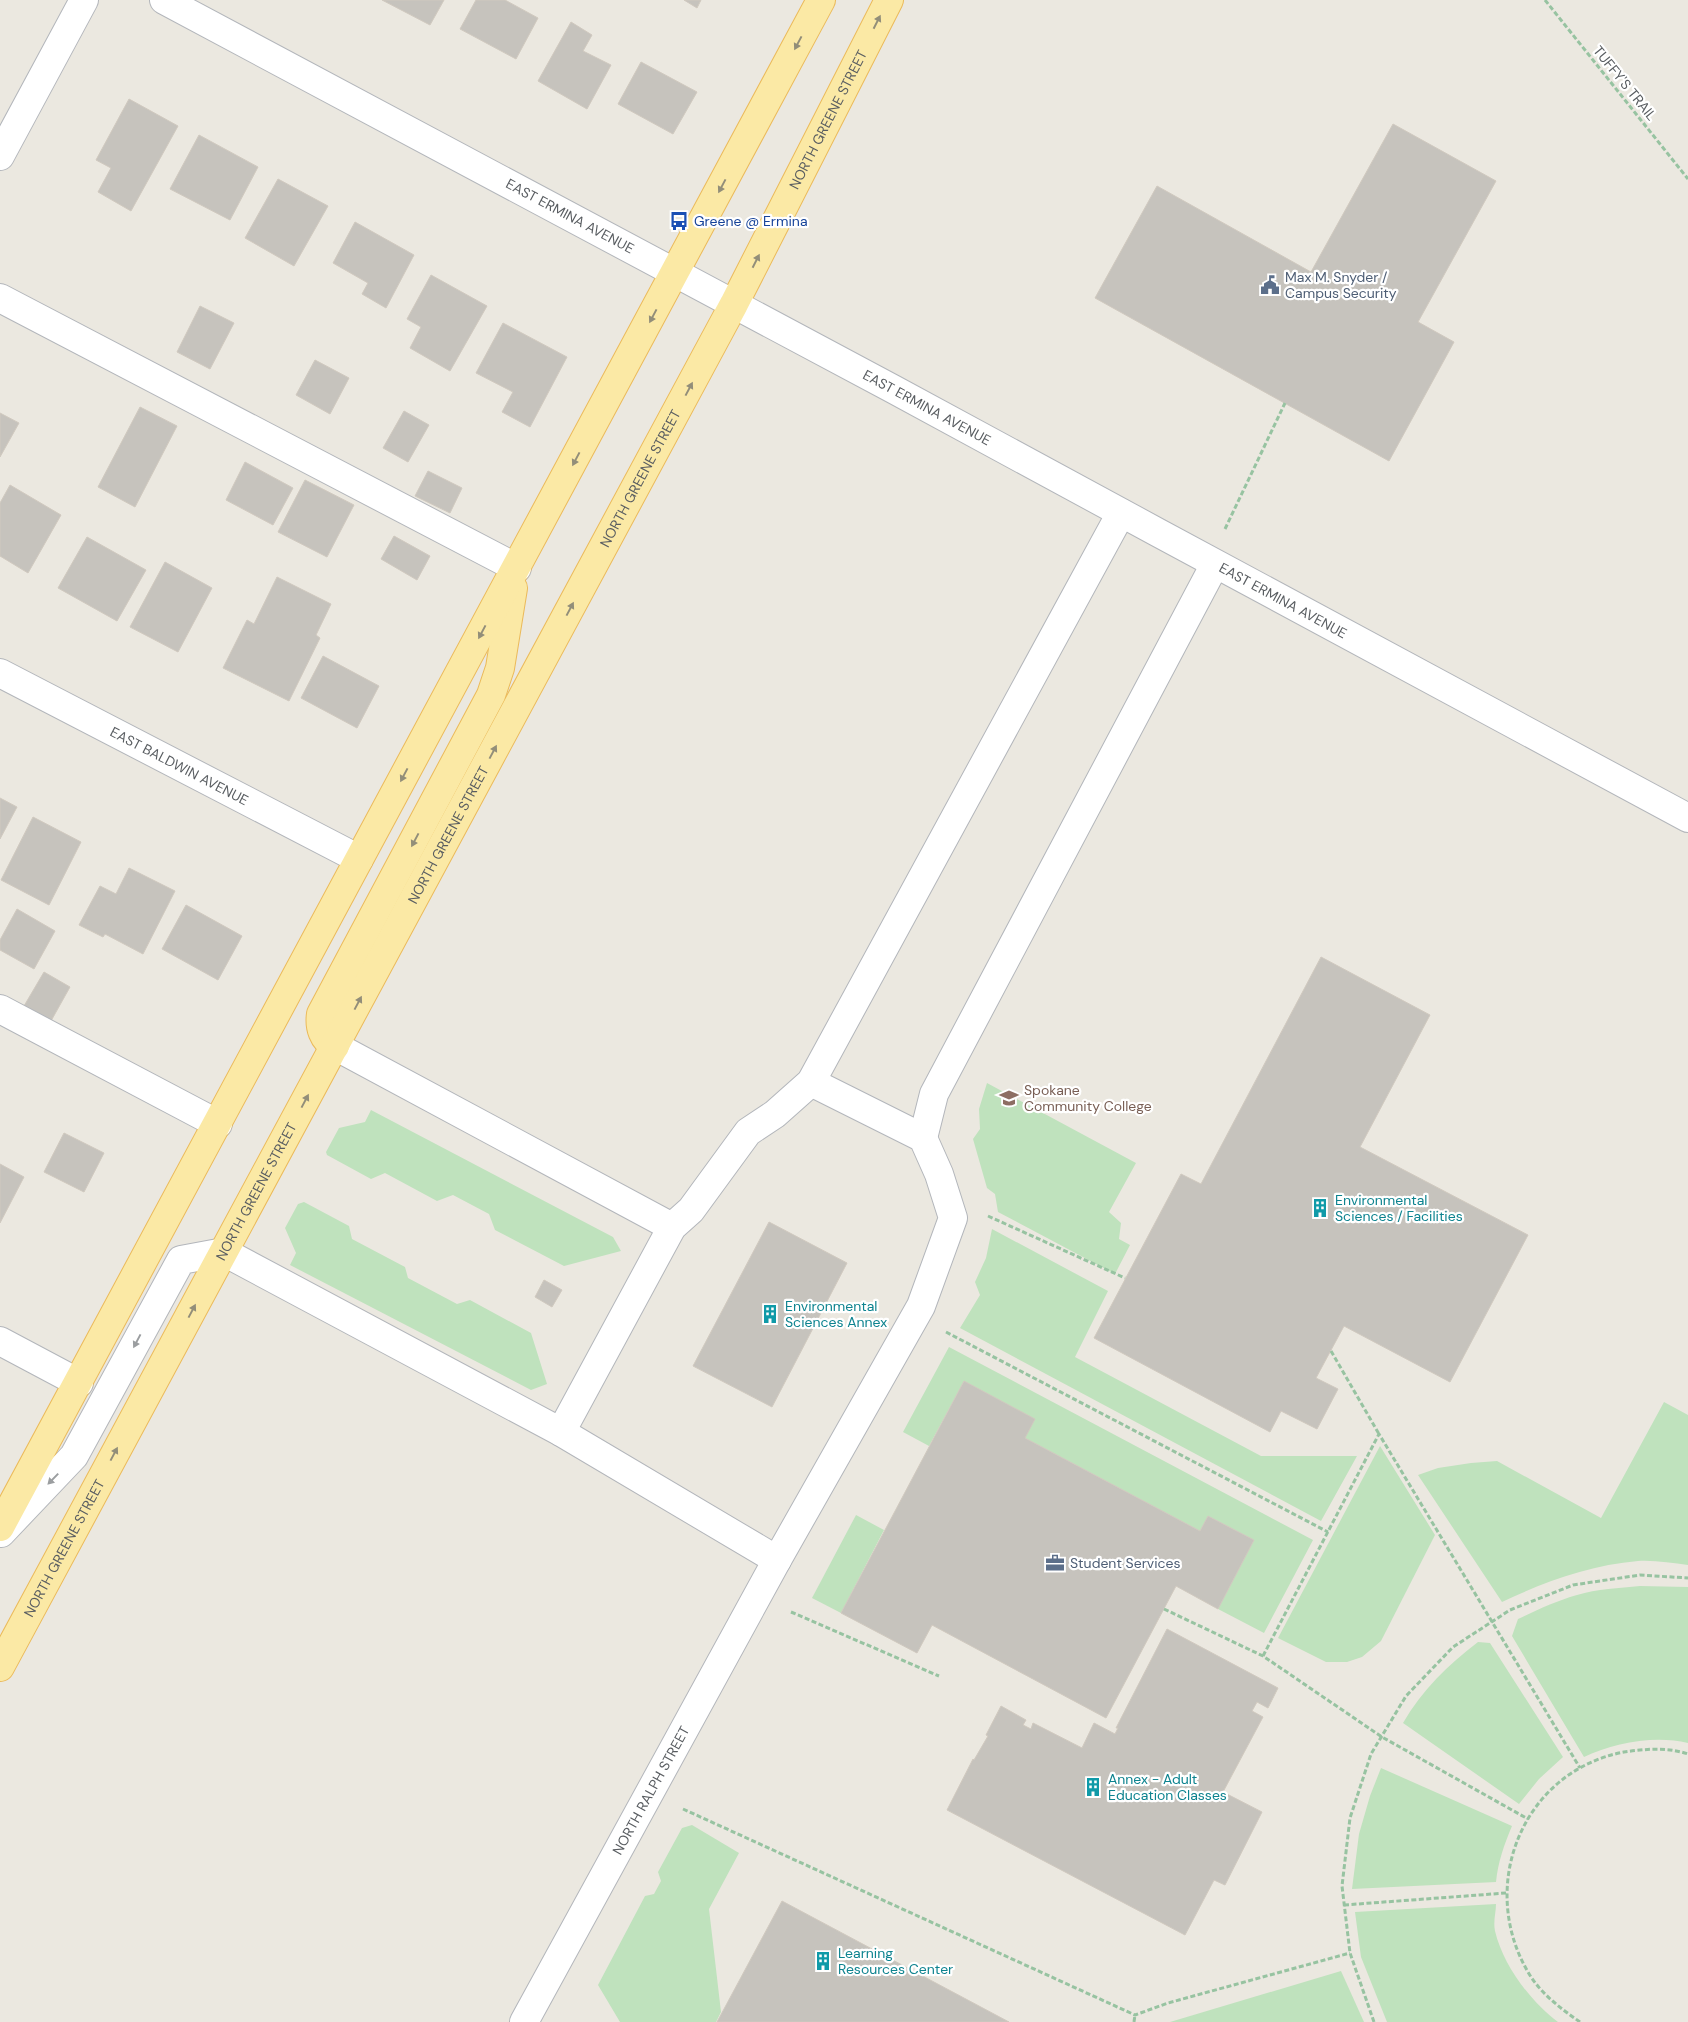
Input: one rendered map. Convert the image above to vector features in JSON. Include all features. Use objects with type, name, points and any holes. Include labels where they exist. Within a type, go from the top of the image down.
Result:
[{"type":"main road","points":[[0,1527],[676,273],[821,0]]},
{"type":"main road","name":"NORTH GREENE STREET","points":[[0,1667],[734,304],[889,0]]},
{"type":"main road","points":[[335,1046],[323,1034],[321,1027],[322,1014],[491,695],[500,668],[516,568]]},
{"type":"street","points":[[0,156],[84,0]]},
{"type":"street","name":"EAST ERMINA AVENUE","points":[[164,0],[734,304],[1688,818]]},
{"type":"street","points":[[0,298],[516,568]]},
{"type":"street","points":[[560,1432],[672,1227],[690,1210],[748,1132],[775,1114],[811,1082],[1121,512]]},
{"type":"street","points":[[811,1082],[923,1138],[934,1094],[1215,564]]},
{"type":"street","name":"EAST BALDWIN AVENUE","points":[[0,673],[359,859]]},
{"type":"street","points":[[0,1009],[218,1124]]},
{"type":"street","points":[[335,1046],[672,1227]]},
{"type":"street","name":"NORTH RALPH STREET","points":[[524,2022],[777,1560],[921,1306],[953,1218],[939,1174],[923,1138]]},
{"type":"street","points":[[0,1534],[74,1456],[181,1260],[224,1252],[560,1432],[777,1560]]},
{"type":"street","points":[[0,1341],[79,1383]]},
{"type":"path","name":"TUFFY'S TRAIL","points":[[1545,0],[1688,180]]},
{"type":"path","points":[[1224,530],[1285,403]]},
{"type":"path","points":[[988,1216],[1125,1278]]},
{"type":"path","points":[[946,1332],[1328,1532]]},
{"type":"path","points":[[1331,1351],[1580,1768]]},
{"type":"path","points":[[1263,1656],[1379,1434]]},
{"type":"path","points":[[1374,2022],[1350,1953],[1342,1886],[1350,1818],[1371,1754],[1406,1696],[1453,1647],[1510,1610],[1573,1585],[1640,1575],[1688,1578]]},
{"type":"path","points":[[1164,1609],[1263,1656],[1382,1736],[1528,1819]]},
{"type":"path","points":[[792,1612],[939,1676]]},
{"type":"path","points":[[1580,2022],[1553,2002],[1528,1973],[1512,1939],[1506,1893],[1509,1864],[1521,1828],[1543,1797],[1572,1772],[1606,1756],[1643,1749],[1681,1751],[1688,1754]]},
{"type":"path","points":[[683,1809],[1135,2015],[1168,2003],[1350,1953]]},
{"type":"path","points":[[1344,1905],[1506,1893]]},
{"type":"path","points":[[1134,2022],[1135,2015]]},
{"type":"green space","points":[[987,1083],[1136,1163],[1109,1212],[1121,1223],[1119,1239],[1130,1245],[1115,1274],[998,1212],[995,1194],[987,1188],[973,1139],[980,1129],[979,1109]]},
{"type":"green space","points":[[371,1110],[613,1237],[621,1251],[564,1266],[495,1230],[489,1214],[453,1195],[437,1201],[385,1173],[371,1179],[327,1155],[326,1152],[339,1128],[365,1122]]},
{"type":"green space","points":[[304,1202],[349,1226],[352,1239],[405,1267],[408,1278],[457,1304],[470,1300],[531,1333],[547,1384],[531,1390],[290,1265],[296,1253],[285,1228],[298,1204]]},
{"type":"green space","points":[[992,1229],[1108,1291],[1075,1357],[1261,1456],[1357,1456],[1321,1521],[960,1328],[980,1295],[975,1282],[986,1258]]},
{"type":"green space","points":[[949,1347],[1313,1540],[1264,1633],[1218,1609],[1254,1540],[1208,1516],[1200,1531],[1025,1438],[964,1381],[929,1446],[903,1432]]},
{"type":"green space","points":[[1664,1402],[1688,1415],[1688,1565],[1638,1561],[1602,1566],[1551,1581],[1502,1602],[1418,1475],[1438,1468],[1497,1461],[1601,1518]]},
{"type":"green space","points":[[1380,1446],[1435,1535],[1381,1641],[1362,1657],[1347,1662],[1326,1662],[1278,1638]]},
{"type":"green space","points":[[856,1515],[884,1530],[841,1613],[812,1598]]},
{"type":"green space","points":[[1640,1586],[1688,1587],[1688,1743],[1648,1740],[1621,1744],[1584,1757],[1512,1636],[1518,1619],[1554,1603],[1592,1591]]},
{"type":"green space","points":[[1478,1642],[1490,1643],[1563,1757],[1539,1779],[1519,1804],[1403,1723],[1410,1711],[1436,1679]]},
{"type":"green space","points":[[1381,1768],[1512,1826],[1498,1867],[1496,1882],[1352,1889],[1359,1834],[1370,1796]]},
{"type":"green space","points":[[692,1825],[739,1853],[709,1909],[721,2012],[716,2022],[620,2022],[598,1985],[645,1896],[654,1894],[661,1881],[658,1872],[682,1828]]},
{"type":"green space","points":[[1496,1904],[1495,1931],[1504,1957],[1519,1981],[1537,2004],[1558,2022],[1387,2022],[1361,1957],[1355,1912]]},
{"type":"green space","points":[[1341,1971],[1364,2022],[1170,2022]]},
{"type":"building","points":[[382,0],[444,0],[430,25]]},
{"type":"building","points":[[476,0],[505,0],[538,18],[516,59],[460,29]]},
{"type":"building","points":[[684,0],[701,0],[697,8]]},
{"type":"building","points":[[571,22],[592,35],[583,51],[611,65],[587,109],[538,81]]},
{"type":"building","points":[[641,62],[697,92],[673,134],[618,104]]},
{"type":"building","points":[[129,99],[178,126],[131,211],[98,192],[111,168],[96,160]]},
{"type":"building","name":"Max M. Snyder / Campus Security","points":[[1393,124],[1496,181],[1418,322],[1454,342],[1389,461],[1095,298],[1157,186],[1311,272]]},
{"type":"building","points":[[199,135],[258,167],[230,220],[170,189]]},
{"type":"building","points":[[278,179],[328,206],[294,266],[245,238]]},
{"type":"building","points":[[355,222],[414,255],[386,308],[362,294],[368,283],[333,263]]},
{"type":"building","points":[[431,275],[487,306],[450,371],[410,348],[421,327],[407,319]]},
{"type":"building","points":[[200,306],[234,323],[210,369],[177,352]]},
{"type":"building","points":[[503,323],[567,357],[530,427],[502,412],[513,392],[476,373]]},
{"type":"building","points":[[315,360],[349,378],[330,414],[296,395]]},
{"type":"building","points":[[140,407],[177,426],[135,507],[98,487]]},
{"type":"building","points":[[404,411],[429,425],[408,462],[383,448]]},
{"type":"building","points":[[0,413],[19,423],[0,457]]},
{"type":"building","points":[[245,462],[293,488],[273,525],[226,500]]},
{"type":"building","points":[[428,471],[462,488],[450,513],[415,496]]},
{"type":"building","points":[[305,480],[354,505],[327,557],[278,532]]},
{"type":"building","points":[[10,485],[61,515],[28,573],[0,556],[0,503]]},
{"type":"building","points":[[394,536],[430,556],[417,580],[381,559]]},
{"type":"building","points":[[87,537],[146,570],[117,621],[58,588]]},
{"type":"building","points":[[165,562],[212,588],[178,652],[130,627]]},
{"type":"building","points":[[277,577],[331,604],[316,635],[320,638],[289,701],[223,668],[247,620],[254,624]]},
{"type":"building","points":[[323,656],[379,686],[357,728],[301,698]]},
{"type":"building","points":[[0,798],[17,807],[0,839]]},
{"type":"building","points":[[33,817],[81,842],[49,905],[1,880]]},
{"type":"building","points":[[129,868],[175,891],[143,954],[105,934],[103,937],[79,925],[100,886],[116,894]]},
{"type":"building","points":[[186,905],[242,936],[218,980],[162,949]]},
{"type":"building","points":[[17,909],[55,931],[34,969],[0,950],[0,940]]},
{"type":"building","name":"Environmental Sciences / Facilities","points":[[1321,957],[1430,1015],[1360,1147],[1528,1235],[1450,1382],[1344,1326],[1316,1378],[1338,1389],[1317,1429],[1281,1411],[1270,1432],[1094,1338],[1181,1174],[1201,1184]]},
{"type":"building","points":[[44,972],[70,987],[51,1021],[24,1006]]},
{"type":"building","points":[[64,1133],[104,1153],[84,1192],[44,1172]]},
{"type":"building","points":[[0,1164],[24,1177],[0,1223]]},
{"type":"building","name":"Environmental Sciences Annex","points":[[769,1222],[847,1263],[772,1407],[693,1366]]},
{"type":"building","points":[[544,1280],[562,1290],[552,1307],[535,1297]]},
{"type":"building","name":"Student Services","points":[[964,1381],[1035,1419],[1025,1438],[1200,1531],[1208,1516],[1254,1540],[1218,1609],[1176,1586],[1106,1718],[932,1625],[917,1653],[841,1613]]},
{"type":"building","name":"Annex - Adult Education Classes","points":[[1167,1629],[1278,1688],[1268,1708],[1257,1702],[1252,1711],[1263,1717],[1223,1792],[1262,1812],[1225,1885],[1214,1880],[1185,1935],[947,1810],[973,1759],[988,1736],[986,1735],[1001,1706],[1026,1720],[1023,1725],[1031,1729],[1033,1723],[1082,1748],[1094,1723],[1115,1734],[1118,1728],[1116,1728]]},
{"type":"building","name":"Learning Resources Center","points":[[782,1901],[1009,2022],[717,2022]]},
{"type":"place","name":"Greene @ Ermina","points":[[679,221]]},
{"type":"place","name":"Max M. Snyder / Campus Security","points":[[1270,285]]},
{"type":"place","name":"Spokane Community College","points":[[1009,1098]]},
{"type":"place","name":"Environmental Sciences / Facilities","points":[[1320,1208]]},
{"type":"place","name":"Environmental Sciences Annex","points":[[770,1314]]},
{"type":"place","name":"Student Services","points":[[1055,1563]]},
{"type":"place","name":"Annex - Adult Education Classes","points":[[1093,1787]]},
{"type":"place","name":"Learning Resources Center","points":[[823,1961]]}]
